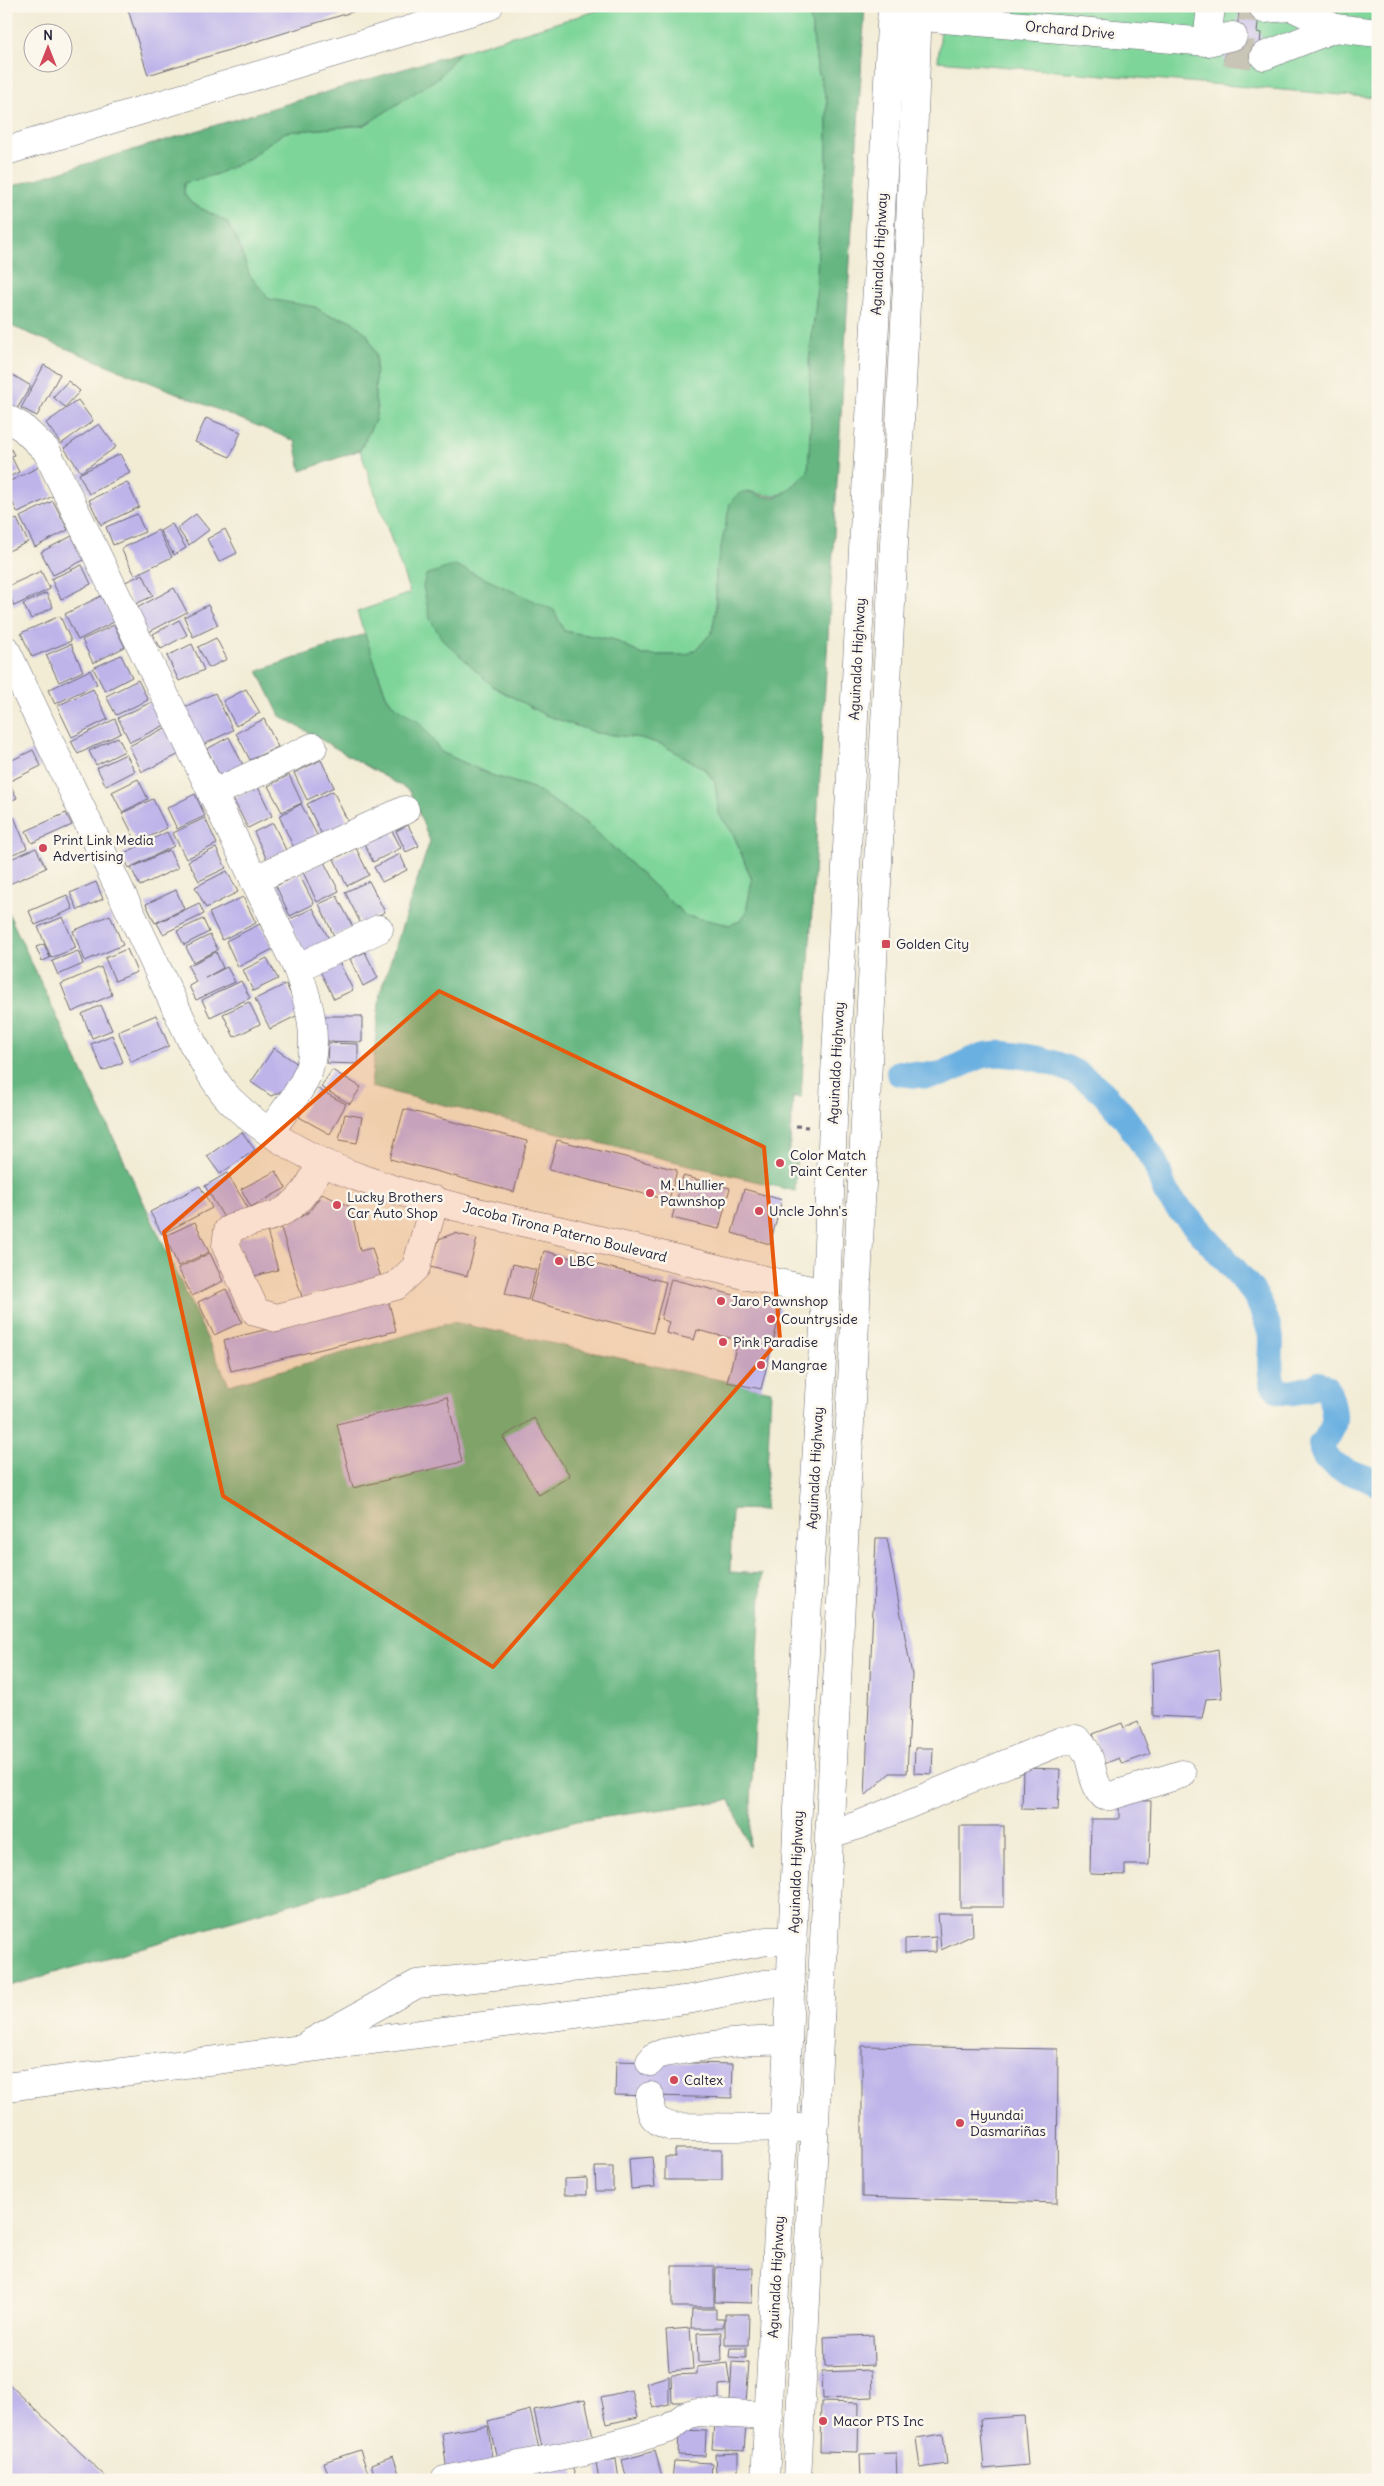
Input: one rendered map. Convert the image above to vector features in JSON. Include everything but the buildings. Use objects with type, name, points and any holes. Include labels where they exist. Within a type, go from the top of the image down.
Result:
[{"type":"main road","points":[[6,151],[489,6]]},
{"type":"main road","name":"Aguinaldo Highway","points":[[766,2480],[793,1941],[804,1670],[826,1293],[836,1064],[892,6]]},
{"type":"main road","name":"Orchard Drive","points":[[915,9],[1222,43],[1211,6]]},
{"type":"main road","points":[[1281,7],[1335,28],[1378,33]]},
{"type":"main road","name":"Aguinaldo Highway","points":[[797,2480],[908,264],[915,9]]},
{"type":"main road","points":[[1270,47],[1335,28]]},
{"type":"main road","points":[[6,418],[22,427],[46,450],[298,968],[310,1004],[312,1053],[306,1077],[270,1132]]},
{"type":"main road","name":"Jacoba Tirona Paterno Boulevard","points":[[6,650],[193,1044],[230,1100],[270,1132],[320,1162],[362,1180],[435,1200],[826,1293]]},
{"type":"main road","points":[[212,794],[312,747]]},
{"type":"main road","points":[[254,880],[405,810]]},
{"type":"main road","points":[[298,968],[379,929]]},
{"type":"main road","points":[[320,1162],[314,1180],[306,1193],[294,1204],[267,1218],[242,1222],[228,1230],[226,1246],[256,1312],[276,1318],[396,1286],[416,1267],[435,1200]]},
{"type":"main road","points":[[829,1834],[859,1825],[1061,1741],[1076,1739],[1086,1747],[1098,1789],[1104,1796],[1111,1796],[1182,1774]]},
{"type":"main road","points":[[297,2050],[416,1984],[685,1956],[767,1942],[824,1942]]},
{"type":"main road","points":[[6,2087],[692,1999],[765,1984],[822,1982]]},
{"type":"main road","points":[[650,2062],[656,2056],[663,2053],[716,2044],[765,2040],[788,2041]]},
{"type":"main road","points":[[650,2096],[650,2110],[656,2121],[672,2127],[784,2126],[814,2128]]},
{"type":"main road","points":[[445,2480],[584,2452],[637,2438],[668,2429],[687,2415],[697,2412],[769,2416]]},
{"type":"path","points":[[796,1126],[809,1127]]},
{"type":"highlighted area","points":[[439,991],[764,1147],[780,1339],[493,1667],[223,1496],[164,1232]]},
{"type":"green space","points":[[612,6],[809,6],[817,67],[827,101],[827,166],[819,221],[816,303],[809,362],[811,418],[808,472],[781,494],[769,495],[748,491],[716,571],[716,610],[712,632],[697,649],[686,655],[642,655],[615,640],[564,631],[494,687],[545,715],[597,733],[641,738],[663,745],[704,769],[715,782],[719,814],[733,833],[752,881],[746,913],[740,921],[730,925],[686,916],[589,825],[533,788],[491,775],[441,752],[421,724],[392,704],[386,695],[357,612],[410,593],[360,450],[375,420],[377,409],[375,398],[376,355],[367,334],[350,320],[328,315],[315,307],[269,300],[249,274],[238,242],[227,222],[191,203],[184,194],[184,183],[217,174],[250,158],[286,132],[365,125],[437,78],[460,52]]},
{"type":"green space","points":[[809,6],[865,6],[801,1097],[793,1097],[789,1160],[796,1160],[795,1191],[371,1087],[380,993],[430,841],[410,791],[280,716],[258,671],[365,634],[386,696],[392,704],[421,724],[441,752],[491,775],[533,788],[589,825],[686,916],[730,925],[740,921],[746,913],[752,880],[733,833],[719,814],[715,782],[705,769],[663,745],[641,738],[597,733],[545,715],[494,687],[442,639],[430,619],[423,586],[426,575],[455,565],[554,610],[564,631],[615,640],[642,655],[686,655],[697,649],[712,632],[716,610],[716,571],[730,503],[736,496],[745,492],[766,497],[778,496],[792,488],[808,472],[811,418],[809,362],[816,303],[819,221],[827,166],[827,101],[817,67]]},
{"type":"green space","points":[[943,6],[1378,6],[1378,98],[938,61]]},
{"type":"green space","points":[[460,52],[438,78],[365,125],[286,132],[250,158],[217,174],[184,183],[184,194],[191,203],[227,222],[238,242],[249,274],[269,299],[315,307],[328,315],[350,320],[367,334],[376,355],[375,398],[377,409],[375,420],[360,450],[301,471],[295,441],[6,324],[6,188]]},
{"type":"green space","points":[[6,908],[229,1385],[453,1322],[771,1391],[765,1510],[732,1509],[730,1572],[762,1574],[749,1847],[730,1800],[577,1821],[6,1987]]},
{"type":"waterway","points":[[899,1073],[939,1074],[952,1070],[972,1059],[986,1055],[1004,1054],[1047,1061],[1081,1076],[1096,1087],[1123,1116],[1153,1159],[1171,1200],[1253,1292],[1262,1309],[1270,1332],[1270,1370],[1276,1387],[1283,1392],[1294,1392],[1319,1384],[1327,1388],[1334,1418],[1331,1431],[1321,1444],[1323,1453],[1328,1460],[1343,1470],[1378,1483]]},
{"type":"tunnel","points":[[1240,6],[1264,9]]},
{"type":"tunnel","points":[[1225,51],[1264,56]]},
{"type":"place","name":"Print Link Media Advertising","points":[[43,848]]},
{"type":"place","name":"Golden City","points":[[886,944]]},
{"type":"place","name":"Color Match Paint Center","points":[[780,1163]]},
{"type":"place","name":"M. Lhullier Pawnshop","points":[[650,1193]]},
{"type":"place","name":"Lucky Brothers Car Auto Shop","points":[[337,1205]]},
{"type":"place","name":"Uncle John's","points":[[759,1211]]},
{"type":"place","name":"LBC","points":[[559,1261]]},
{"type":"place","name":"Jaro Pawnshop","points":[[721,1301]]},
{"type":"place","name":"Countryside","points":[[771,1319]]},
{"type":"place","name":"Pink Paradise","points":[[723,1342]]},
{"type":"place","name":"Mangrae","points":[[761,1365]]},
{"type":"place","name":"Caltex","points":[[674,2080]]},
{"type":"place","name":"Hyundai Dasmariñas","points":[[960,2123]]},
{"type":"place","name":"Macor PTS Inc","points":[[823,2421]]}]
